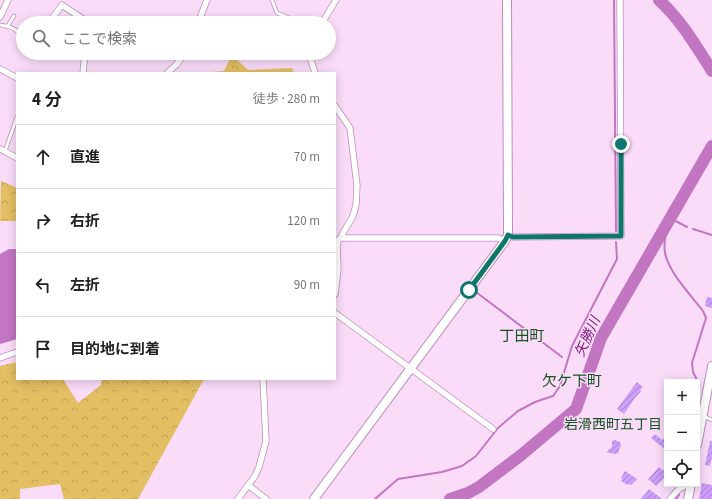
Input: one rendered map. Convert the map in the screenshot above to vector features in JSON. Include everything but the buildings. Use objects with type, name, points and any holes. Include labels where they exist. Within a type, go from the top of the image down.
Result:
[{"type":"street","points":[[0,17],[8,0]]},
{"type":"street","points":[[201,16],[207,0]]},
{"type":"street","points":[[326,16],[336,0]]},
{"type":"street","points":[[314,499],[506,238],[509,201],[507,0]]},
{"type":"street","points":[[338,239],[621,236],[620,0]]},
{"type":"street","points":[[54,16],[62,5],[78,16]]},
{"type":"street","points":[[82,72],[84,60]]},
{"type":"street","points":[[168,72],[180,60]]},
{"type":"street","points":[[311,60],[315,72]]},
{"type":"street","points":[[0,69],[16,77]]},
{"type":"street","points":[[336,107],[350,128],[357,185],[356,205],[353,216],[338,239],[338,269],[336,286]]},
{"type":"street","points":[[3,150],[16,157]]},
{"type":"street","points":[[336,314],[493,430]]},
{"type":"street","points":[[0,358],[16,352]]},
{"type":"street","points":[[700,428],[712,367]]},
{"type":"street","points":[[238,499],[256,476],[260,467],[266,441],[263,380]]},
{"type":"street","points":[[248,485],[266,499]]},
{"type":"street","points":[[670,499],[681,487]]},
{"type":"street","points":[[688,499],[690,487]]},
{"type":"lane","points":[[272,0],[277,13],[284,16]]},
{"type":"lane","points":[[7,27],[14,16]]},
{"type":"lane","points":[[0,25],[16,30]]},
{"type":"lane","points":[[3,150],[16,119]]},
{"type":"lane","points":[[702,416],[712,420]]},
{"type":"green space","points":[[230,60],[237,60],[248,70],[292,68],[294,72],[212,72],[224,71]]},
{"type":"green space","points":[[1,181],[16,188],[16,221],[0,221]]},
{"type":"green space","points":[[16,362],[16,380],[64,380],[78,403],[101,385],[102,380],[203,380],[138,499],[64,499],[60,484],[20,489],[20,499],[0,499],[0,366]]},
{"type":"shaded area","points":[[9,249],[16,249],[16,339],[0,344],[0,254]]},
{"type":"waterway","points":[[614,0],[616,231]]},
{"type":"waterway","name":"矢勝川","points":[[659,0],[681,25],[712,71]]},
{"type":"waterway","name":"矢勝川","points":[[450,499],[468,493],[479,487],[520,456],[576,409],[601,338],[712,146]]},
{"type":"waterway","points":[[670,218],[687,227]]},
{"type":"waterway","points":[[668,222],[664,245],[667,261],[676,276],[703,311],[706,318],[692,363],[693,372],[696,379]]},
{"type":"waterway","points":[[693,229],[712,235]]},
{"type":"waterway","points":[[375,499],[398,479],[442,472],[462,466],[476,456],[498,428],[518,411],[535,402],[553,396],[560,386],[572,346],[617,259],[616,242]]},
{"type":"waterway","points":[[476,292],[562,357]]},
{"type":"waterway","points":[[676,499],[679,495]]},
{"type":"district","name":"丁田町","points":[[522,336]]},
{"type":"district","name":"欠ケ下町","points":[[572,381]]},
{"type":"district","name":"岩滑西町五丁目","points":[[613,425]]},
{"type":"route","points":[[469,290],[508,235],[513,237],[621,236],[621,144]]}]
